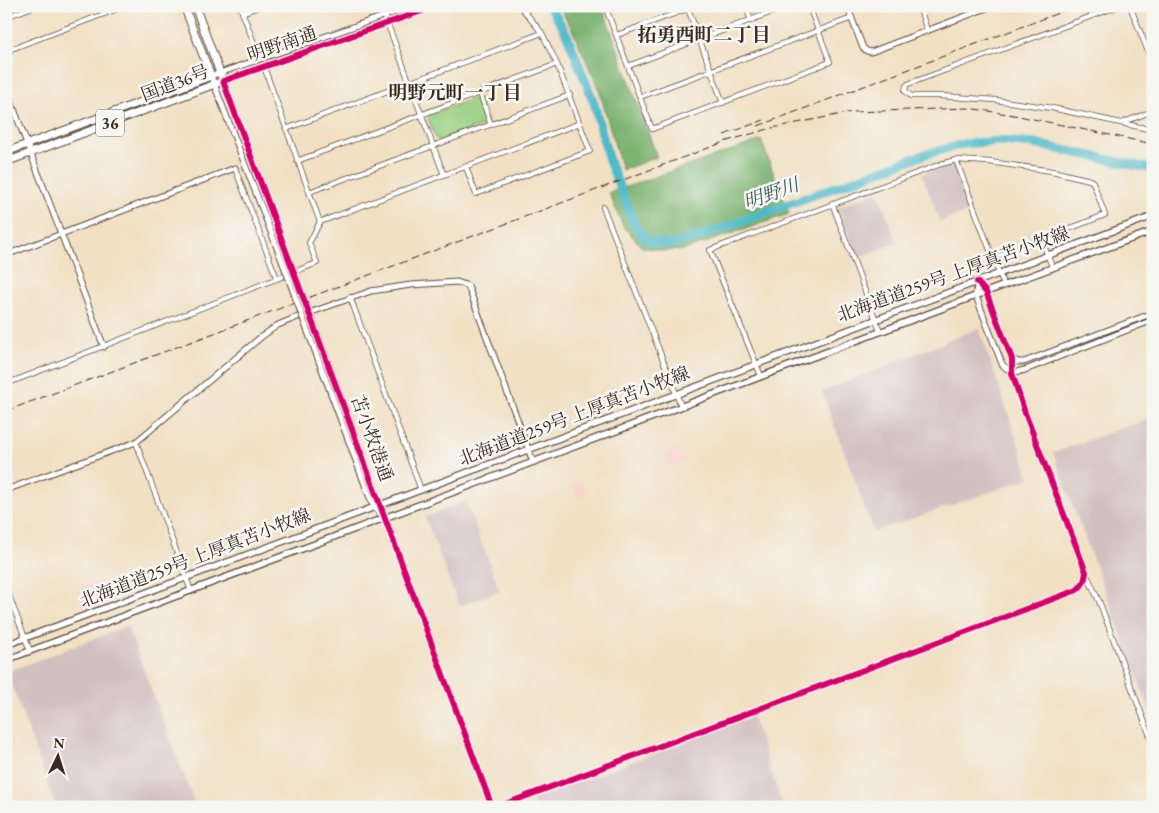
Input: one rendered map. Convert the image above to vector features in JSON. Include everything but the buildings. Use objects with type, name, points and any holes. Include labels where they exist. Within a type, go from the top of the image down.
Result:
[{"type":"highway","name":"国道36号","points":[[6,152],[211,76],[184,6]]},
{"type":"highway","name":"国道36号","points":[[6,162],[223,81],[194,6]]},
{"type":"main road","name":"北海道道259号 上厚真苫小牧線","points":[[6,645],[1153,216]]},
{"type":"main road","name":"北海道道259号 上厚真苫小牧線","points":[[6,660],[880,331],[1153,231]]},
{"type":"street","points":[[6,17],[35,6]]},
{"type":"street","points":[[6,51],[124,6]]},
{"type":"street","points":[[240,6],[260,59]]},
{"type":"street","points":[[242,13],[260,6]]},
{"type":"street","points":[[381,6],[444,175]]},
{"type":"street","name":"明野南通","points":[[211,76],[413,6]]},
{"type":"street","name":"明野南通","points":[[223,81],[436,6]]},
{"type":"street","points":[[466,167],[476,194],[590,152],[557,64],[542,33],[520,6]]},
{"type":"street","points":[[605,6],[652,129],[830,62],[809,6]]},
{"type":"street","points":[[616,35],[695,6]]},
{"type":"street","points":[[746,6],[751,20]]},
{"type":"street","points":[[628,66],[788,6]]},
{"type":"street","points":[[847,6],[864,48],[871,52],[992,6]]},
{"type":"street","points":[[918,6],[928,30]]},
{"type":"street","points":[[1119,6],[908,84],[905,91],[911,96],[941,96],[1004,101],[1052,108],[1153,130]]},
{"type":"street","points":[[1130,6],[1153,64]]},
{"type":"street","points":[[687,8],[723,103]]},
{"type":"street","points":[[640,98],[852,18]]},
{"type":"street","points":[[286,129],[542,33]]},
{"type":"street","points":[[305,43],[308,51]]},
{"type":"street","points":[[297,161],[557,64]]},
{"type":"street","points":[[264,66],[320,222]]},
{"type":"street","name":"苫小牧港通","points":[[211,76],[374,507],[385,518]]},
{"type":"street","name":"苫小牧港通","points":[[223,81],[492,807]]},
{"type":"street","points":[[6,88],[104,347]]},
{"type":"street","points":[[480,93],[491,124]]},
{"type":"street","points":[[309,192],[570,95]]},
{"type":"street","points":[[1122,123],[1153,111]]},
{"type":"street","points":[[6,384],[317,263],[309,243],[320,222],[580,123]]},
{"type":"street","points":[[956,160],[1004,285]]},
{"type":"street","points":[[761,376],[710,250],[832,203],[956,160],[1028,167],[1093,182],[1106,215],[993,258]]},
{"type":"street","points":[[6,255],[235,168],[278,279]]},
{"type":"street","points":[[832,203],[880,331]]},
{"type":"street","points":[[603,207],[680,406]]},
{"type":"street","points":[[1042,240],[1052,268]]},
{"type":"street","points":[[6,490],[136,442],[261,337],[278,325],[350,297],[371,291],[411,285],[457,282],[468,286],[533,462]]},
{"type":"street","points":[[977,282],[986,292],[1012,359],[1012,373],[1026,413],[1153,744]]},
{"type":"street","points":[[977,282],[976,296],[1002,364],[1012,373],[1025,370],[1153,320]]},
{"type":"street","points":[[350,297],[421,490]]},
{"type":"street","points":[[1012,359],[1024,362],[1153,313]]},
{"type":"street","points":[[136,442],[191,591]]},
{"type":"street","points":[[497,807],[1078,590],[1084,582],[1086,572]]},
{"type":"street","points":[[6,588],[30,651]]},
{"type":"shaded area","points":[[950,164],[954,165],[971,211],[940,222],[922,174]]},
{"type":"shaded area","points":[[878,192],[897,243],[857,258],[838,207]]},
{"type":"shaded area","points":[[979,328],[1030,478],[874,532],[822,392]]},
{"type":"shaded area","points":[[1153,417],[1153,719],[1053,453]]},
{"type":"shaded area","points":[[680,447],[686,461],[671,467],[666,453]]},
{"type":"shaded area","points":[[582,481],[586,494],[576,497],[572,484]]},
{"type":"shaded area","points":[[466,502],[500,591],[459,606],[425,517]]},
{"type":"shaded area","points":[[100,581],[103,591],[95,594],[96,597],[91,599],[89,596],[84,597],[81,588]]},
{"type":"shaded area","points":[[127,626],[196,807],[56,807],[7,672]]},
{"type":"shaded area","points":[[752,716],[783,807],[535,807],[532,800]]},
{"type":"green space","points":[[559,6],[602,6],[657,157],[622,170],[599,90],[572,29]]},
{"type":"green space","points":[[748,6],[780,6],[755,16],[751,15]]},
{"type":"green space","points":[[475,98],[479,99],[487,121],[486,124],[440,140],[436,139],[428,119],[429,115]]},
{"type":"green space","points":[[761,140],[789,214],[684,250],[664,251],[642,247],[623,226],[609,193]]},
{"type":"waterway","name":"明野川","points":[[550,6],[567,35],[594,103],[609,161],[636,227],[645,238],[652,242],[672,244],[696,238],[923,155],[963,144],[1000,141],[1035,144],[1153,169]]},
{"type":"railway","points":[[758,126],[1077,6]]},
{"type":"railway","points":[[6,411],[727,141],[772,128],[852,112],[968,108],[1014,115],[1153,144]]},
{"type":"railway","points":[[724,135],[764,120]]},
{"type":"cycle path","points":[[436,6],[223,81],[492,807]]},
{"type":"cycle path","points":[[497,807],[1079,588],[1084,582],[1086,572],[1025,413],[1012,373],[1012,359],[986,292],[977,282]]},
{"type":"district","name":"拓勇西町二丁目","points":[[704,34]]},
{"type":"district","name":"明野元町一丁目","points":[[455,92]]}]
